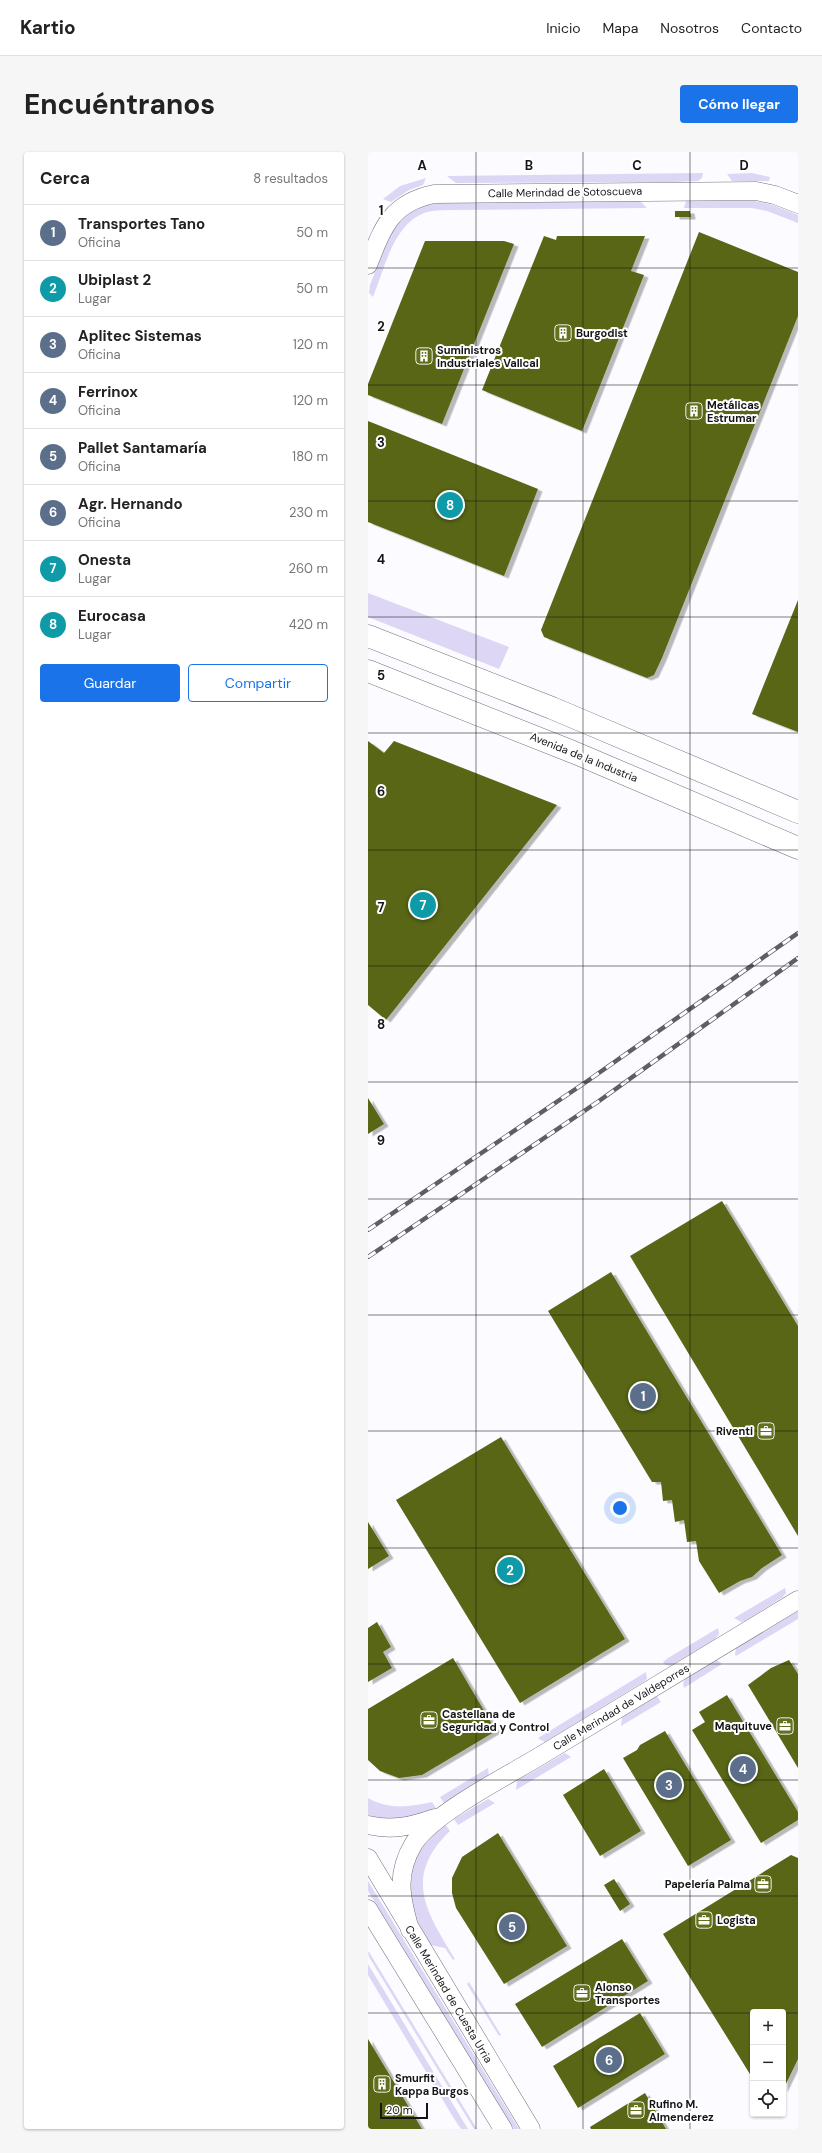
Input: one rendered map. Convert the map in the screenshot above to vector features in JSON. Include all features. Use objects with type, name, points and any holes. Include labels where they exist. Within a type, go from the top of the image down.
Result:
[{"type":"main road","points":[[368,636],[566,714],[798,812]]},
{"type":"main road","name":"Avenida de la Industria","points":[[368,671],[573,752],[798,848]]},
{"type":"street","name":"Calle Merindad de Sotoscueva","points":[[368,265],[384,226],[397,210],[410,201],[434,194],[756,191],[776,195],[798,204]]},
{"type":"street","name":"Calle Merindad de Valdeporres","points":[[410,1930],[401,1897],[403,1867],[415,1842],[427,1829],[445,1814],[798,1600]]},
{"type":"street","name":"Calle Merindad de Valdeporres","points":[[368,1825],[382,1828],[411,1826],[445,1814]]},
{"type":"street","name":"Calle Merindad de Cuesta Urria","points":[[368,1858],[531,2129]]},
{"type":"street","points":[[368,1909],[503,2129]]},
{"type":"shaded area","points":[[703,173],[702,178],[698,181],[675,182],[456,183],[447,176]]},
{"type":"shaded area","points":[[752,173],[770,177],[769,181],[732,181],[727,174]]},
{"type":"shaded area","points":[[426,178],[423,185],[409,190],[391,202],[383,199],[400,186]]},
{"type":"shaded area","points":[[640,201],[647,208],[437,210],[427,212],[415,218],[398,236],[386,260],[373,297],[369,293],[370,285],[380,258],[392,233],[400,222],[422,207],[438,203]]},
{"type":"shaded area","points":[[686,201],[755,201],[773,205],[798,215],[798,223],[767,211],[752,208],[684,208]]},
{"type":"shaded area","points":[[368,593],[509,647],[499,669],[368,617]]},
{"type":"shaded area","points":[[785,1588],[786,1593],[783,1597],[745,1621],[741,1622],[734,1618]]},
{"type":"shaded area","points":[[798,1611],[798,1619],[736,1656],[735,1655],[736,1648]]},
{"type":"shaded area","points":[[718,1628],[719,1634],[715,1639],[670,1666],[664,1664],[663,1662],[668,1658]]},
{"type":"shaded area","points":[[717,1660],[722,1664],[684,1688],[683,1683],[686,1678]]},
{"type":"shaded area","points":[[646,1672],[647,1679],[643,1682],[545,1742],[538,1738]]},
{"type":"shaded area","points":[[657,1696],[661,1702],[621,1726],[622,1717]]},
{"type":"shaded area","points":[[565,1753],[571,1757],[516,1790],[517,1781]]},
{"type":"shaded area","points":[[488,1768],[489,1776],[444,1803],[440,1797]]},
{"type":"shaded area","points":[[368,1798],[376,1802],[392,1806],[408,1806],[432,1802],[436,1808],[420,1816],[411,1818],[385,1819],[368,1815]]},
{"type":"shaded area","points":[[488,1799],[495,1803],[458,1825],[454,1819]]},
{"type":"shaded area","points":[[445,1824],[450,1831],[435,1848],[427,1864],[423,1880],[424,1895],[428,1910],[455,1959],[453,1960],[445,1948],[430,1945],[413,1915],[408,1891],[413,1863],[424,1842]]},
{"type":"shaded area","points":[[368,1881],[519,2129],[513,2129],[368,1891]]},
{"type":"shaded area","points":[[368,1952],[477,2129],[474,2129],[369,1957]]},
{"type":"shaded area","points":[[368,1964],[468,2129],[461,2129],[453,2117],[368,1975]]},
{"type":"shaded area","points":[[469,1982],[501,2035],[499,2036],[467,1984]]},
{"type":"building","points":[[675,211],[690,211],[691,217],[675,217]]},
{"type":"building","name":"Metálicas Estrumar","points":[[699,232],[798,272],[798,316],[662,658],[654,675],[647,678],[544,637],[541,630]]},
{"type":"building","name":"Burgodist","points":[[544,236],[556,240],[557,236],[645,236],[631,271],[644,275],[582,431],[482,390]]},
{"type":"building","name":"Suministros Industriales Vallcal","points":[[425,241],[504,241],[514,244],[442,424],[368,395],[368,384]]},
{"type":"building","points":[[368,421],[538,489],[504,576],[368,522]]},
{"type":"building","points":[[798,600],[798,732],[752,714]]},
{"type":"building","points":[[368,741],[384,753],[394,741],[557,805],[386,1020],[368,1005]]},
{"type":"building","points":[[368,1098],[384,1124],[368,1134]]},
{"type":"building","name":"Riventi","points":[[722,1201],[798,1326],[798,1536],[630,1256]]},
{"type":"building","points":[[611,1272],[782,1555],[762,1568],[752,1577],[740,1581],[719,1593],[699,1561],[696,1541],[687,1542],[684,1520],[675,1522],[672,1500],[663,1501],[661,1482],[652,1482],[548,1311]]},
{"type":"building","points":[[501,1437],[625,1639],[520,1703],[396,1500]]},
{"type":"building","points":[[368,1522],[389,1556],[368,1569]]},
{"type":"building","points":[[377,1622],[391,1647],[383,1652],[392,1668],[368,1682],[368,1628]]},
{"type":"building","name":"Castellana de Seguridad y Control","points":[[453,1658],[496,1731],[422,1775],[399,1778],[380,1771],[368,1760],[368,1709]]},
{"type":"building","name":"Maquituve","points":[[789,1660],[798,1674],[798,1768],[748,1685],[771,1668]]},
{"type":"building","points":[[727,1695],[798,1812],[798,1820],[761,1843],[692,1730],[705,1722],[699,1712]]},
{"type":"building","points":[[665,1731],[731,1840],[688,1866],[623,1758],[637,1750],[640,1745]]},
{"type":"building","points":[[604,1769],[641,1831],[600,1856],[563,1795]]},
{"type":"building","points":[[498,1833],[567,1946],[504,1984],[456,1908],[452,1893],[452,1878],[462,1857]]},
{"type":"building","points":[[791,1855],[798,1858],[798,2059],[786,2084],[786,2009],[750,2009],[750,2074],[663,1934]]},
{"type":"building","points":[[614,1879],[630,1904],[620,1911],[604,1885]]},
{"type":"building","name":"Alonso Transportes","points":[[622,1939],[648,1981],[542,2047],[515,2004]]},
{"type":"building","points":[[640,2013],[665,2054],[578,2108],[553,2066]]},
{"type":"building","name":"Smurfit Kappa Burgos","points":[[368,2039],[422,2129],[368,2129]]},
{"type":"building","name":"Rufino M. Almenderez","points":[[645,2093],[666,2129],[591,2129],[590,2127]]},
{"type":"railway","points":[[368,1230],[586,1082],[798,933]]},
{"type":"railway","points":[[368,1257],[599,1101],[798,958]]},
{"type":"place","name":"Burgodist","points":[[563,333]]},
{"type":"place","name":"Suministros Industriales Vallcal","points":[[424,356]]},
{"type":"place","name":"Metálicas Estrumar","points":[[694,411]]},
{"type":"place","name":"Eurocasa","points":[[450,505]]},
{"type":"place","name":"Onesta","points":[[423,905]]},
{"type":"place","name":"Transportes Tano","points":[[643,1396]]},
{"type":"place","name":"Riventi","points":[[766,1431]]},
{"type":"place","name":"Ubiplast 2","points":[[510,1570]]},
{"type":"place","name":"Castellana de Seguridad y Control","points":[[429,1720]]},
{"type":"place","name":"Maquituve","points":[[785,1726]]},
{"type":"place","name":"Ferrinox","points":[[743,1769]]},
{"type":"place","name":"Aplitec Sistemas","points":[[669,1785]]},
{"type":"place","name":"Papelería Palma","points":[[763,1884]]},
{"type":"place","name":"Logista","points":[[704,1920]]},
{"type":"place","name":"Pallet Santamaría","points":[[512,1927]]},
{"type":"place","name":"Alonso Transportes","points":[[582,1993]]},
{"type":"place","name":"Agr. Hernando","points":[[609,2060]]},
{"type":"place","name":"Smurfit Kappa Burgos","points":[[382,2084]]},
{"type":"place","name":"Rufino M. Almenderez","points":[[636,2110]]}]
